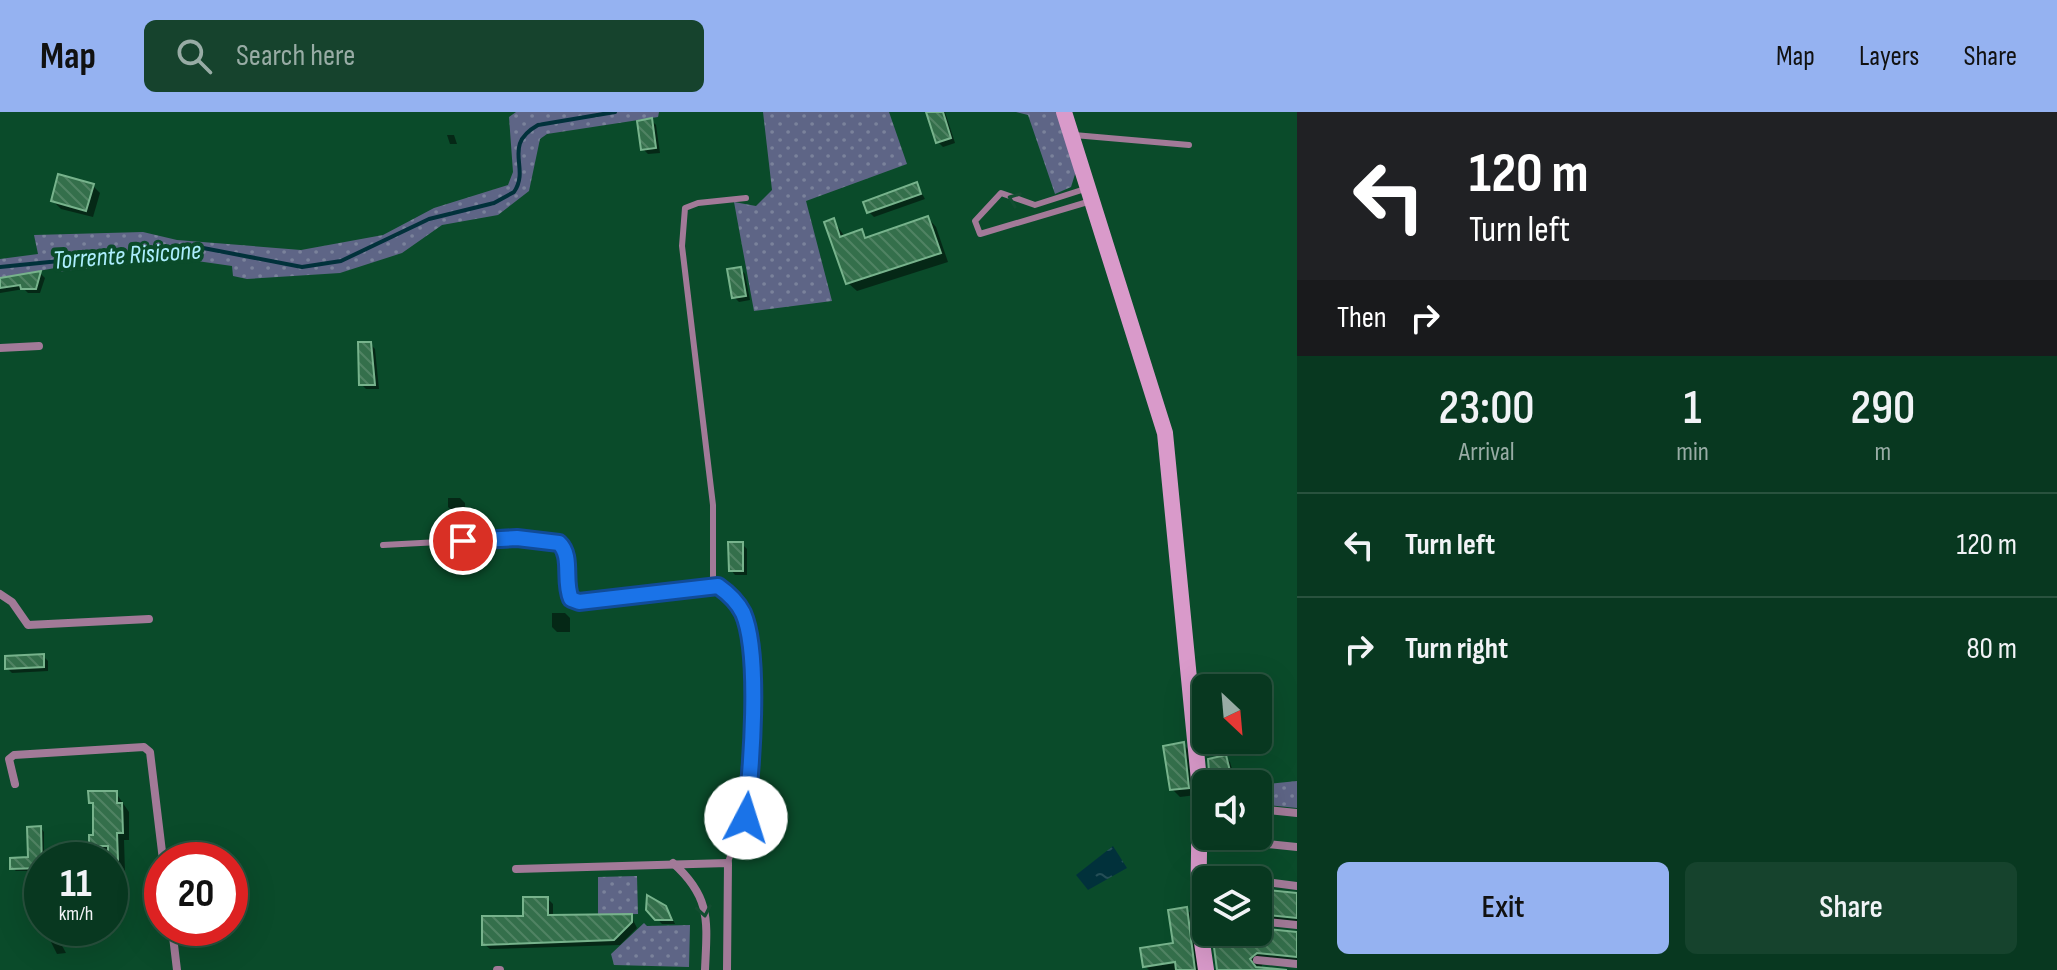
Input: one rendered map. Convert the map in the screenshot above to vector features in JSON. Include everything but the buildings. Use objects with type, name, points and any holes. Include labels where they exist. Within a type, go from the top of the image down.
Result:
[{"type":"street","points":[[1064,112],[1165,433],[1199,770]]},
{"type":"street","points":[[0,348],[39,346]]},
{"type":"street","points":[[0,594],[12,602],[28,625],[149,619]]},
{"type":"street","points":[[15,784],[9,759],[14,755],[144,747],[150,752],[161,842]]},
{"type":"street","points":[[1272,810],[1297,813]]},
{"type":"street","points":[[1272,844],[1297,847]]},
{"type":"street","points":[[673,863],[690,878],[707,911],[705,970]]},
{"type":"street","points":[[516,869],[728,863],[727,970]]},
{"type":"street","points":[[1272,883],[1297,886]]},
{"type":"street","points":[[1272,922],[1297,925]]},
{"type":"street","points":[[174,946],[177,970]]},
{"type":"street","points":[[1204,946],[1206,970]]},
{"type":"street","points":[[706,947],[727,948]]},
{"type":"street","points":[[1257,960],[1297,964]]},
{"type":"lane","points":[[1071,135],[1189,145]]},
{"type":"lane","points":[[1001,193],[1035,205],[1090,194],[980,234],[975,221],[1001,193]]},
{"type":"lane","points":[[728,863],[733,841],[746,818],[748,802],[752,755],[750,639],[737,603],[718,586],[713,577],[713,505],[682,217],[685,208],[698,203],[746,198]]},
{"type":"lane","points":[[383,545],[517,538],[559,543],[566,553],[568,591],[571,599],[579,602],[718,586]]},
{"type":"shaded area","points":[[516,112],[659,112],[658,117],[547,134],[540,139],[529,191],[498,215],[442,225],[402,253],[340,273],[247,279],[233,276],[232,266],[183,259],[56,272],[55,268],[0,278],[0,259],[38,254],[34,235],[143,232],[177,240],[301,250],[383,235],[434,208],[508,185],[513,172],[509,117]]},
{"type":"shaded area","points":[[763,112],[889,112],[907,164],[806,201],[832,301],[754,311],[734,202],[756,206],[772,190]]},
{"type":"shaded area","points":[[1016,112],[1058,112],[1076,171],[1071,187],[1055,194],[1028,115]]},
{"type":"shaded area","points":[[1297,781],[1297,808],[1272,805],[1272,784]]},
{"type":"shaded area","points":[[637,876],[638,914],[598,915],[598,877]]},
{"type":"shaded area","points":[[644,923],[647,926],[690,925],[689,967],[614,965],[611,954]]},
{"type":"water","points":[[1113,846],[1127,868],[1088,890],[1076,875]]},
{"type":"waterway","name":"Torrente Risicone","points":[[0,267],[198,247],[302,267],[341,261],[429,219],[494,203],[514,192],[520,174],[521,141],[538,125],[615,112]]},
{"type":"route","points":[[463,541],[517,538],[559,543],[566,553],[568,591],[571,599],[579,602],[718,586],[727,592],[744,615],[750,639],[752,755],[746,818]]}]
